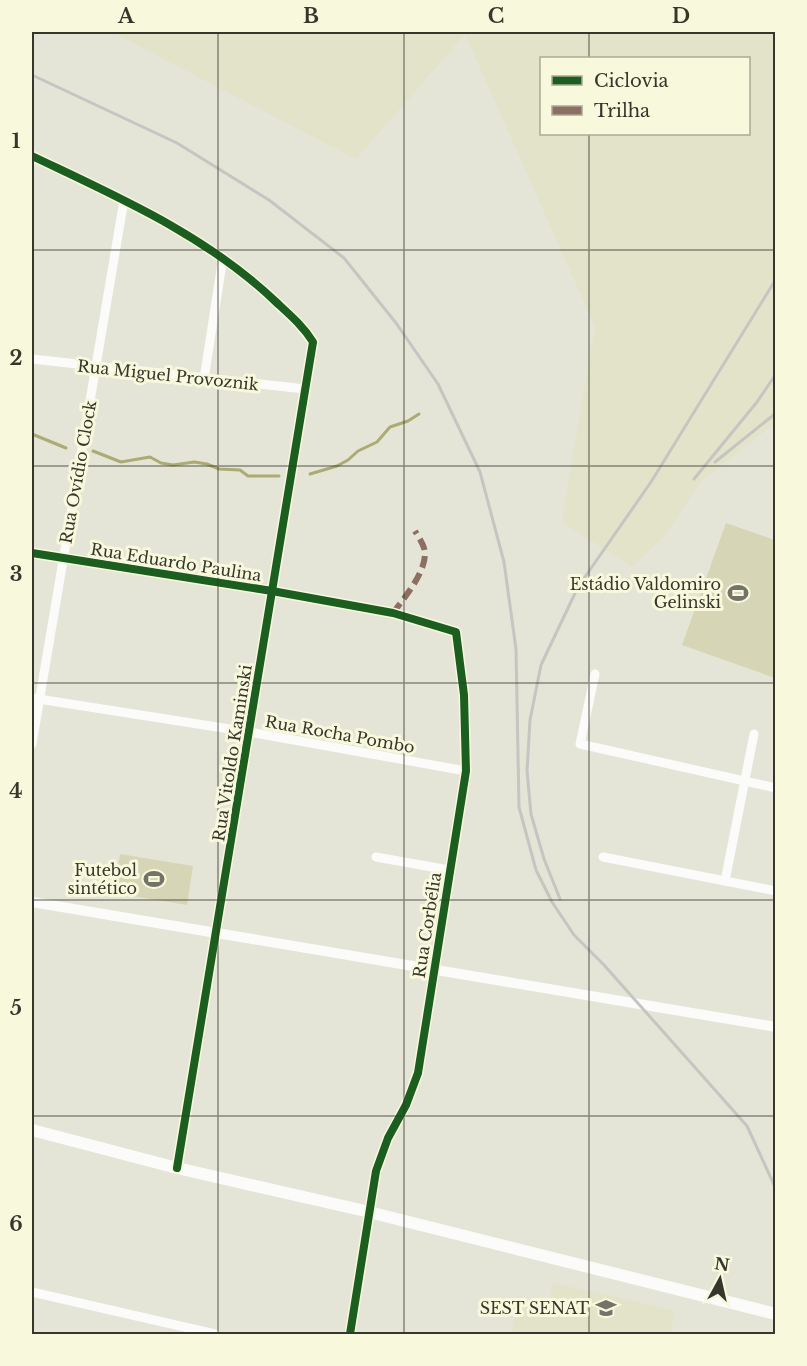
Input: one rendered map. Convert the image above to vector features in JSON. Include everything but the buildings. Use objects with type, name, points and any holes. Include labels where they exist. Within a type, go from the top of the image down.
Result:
[{"type":"main road","points":[[32,1130],[177,1168],[776,1314]]},
{"type":"street","points":[[32,156],[124,200],[193,237],[223,257],[204,379]]},
{"type":"street","name":"Rua Ovídio Clock","points":[[32,744],[35,699],[63,558],[124,200]]},
{"type":"street","name":"Rua Vitoldo Kaminski","points":[[177,1168],[313,342],[307,332],[257,283],[223,257]]},
{"type":"street","name":"Rua Miguel Provoznik","points":[[32,359],[305,389]]},
{"type":"street","name":"Rua Eduardo Paulina","points":[[32,553],[272,591],[393,613],[456,632]]},
{"type":"street","name":"Rua Corbélia","points":[[350,1335],[376,1172],[388,1138],[406,1105],[418,1073],[466,771],[464,695],[456,632]]},
{"type":"street","points":[[595,674],[580,744],[776,788]]},
{"type":"street","name":"Rua Rocha Pombo","points":[[35,699],[249,732],[466,771]]},
{"type":"street","points":[[725,881],[754,734]]},
{"type":"street","points":[[376,857],[449,870]]},
{"type":"street","points":[[603,857],[776,891]]},
{"type":"street","points":[[32,902],[776,1027]]},
{"type":"street","points":[[32,1292],[215,1335]]},
{"type":"shaded area","points":[[112,32],[775,32],[775,423],[701,481],[665,535],[632,567],[562,522],[595,327],[465,34],[356,159]]},
{"type":"shaded area","name":"Estádio Valdomiro Gelinski","points":[[726,523],[775,540],[775,678],[682,645]]},
{"type":"shaded area","name":"Futebol sintético","points":[[120,854],[193,866],[187,905],[114,893]]},
{"type":"shaded area","name":"SEST SENAT","points":[[553,1283],[675,1311],[670,1334],[512,1334],[516,1305],[548,1311]]},
{"type":"waterway","points":[[310,474],[337,466],[348,460],[358,451],[377,442],[390,427],[408,421],[419,414]]},
{"type":"waterway","points":[[32,434],[66,448]]},
{"type":"waterway","points":[[93,451],[121,462],[150,457],[161,463],[173,465],[194,462],[219,469],[240,470],[248,476],[279,476]]},
{"type":"railway","points":[[32,75],[177,143],[269,200],[344,258],[396,323],[438,384],[480,472],[504,562],[516,649],[519,807],[536,870],[552,902],[574,935],[604,965],[747,1126],[776,1189]]},
{"type":"railway","points":[[560,899],[544,859],[531,814],[527,771],[530,720],[541,665],[578,587],[651,482],[776,279]]},
{"type":"railway","points":[[694,479],[757,402],[776,374]]},
{"type":"railway","points":[[715,462],[776,413]]},
{"type":"marked path","points":[[393,613],[415,582],[423,564],[424,548],[415,531]]},
{"type":"cycle path","points":[[32,156],[129,203],[191,237],[249,278],[286,311],[313,342],[177,1168]]},
{"type":"cycle path","points":[[32,553],[272,591],[393,613],[456,632],[464,695],[466,771],[418,1073],[406,1105],[388,1138],[376,1171],[350,1334]]},
{"type":"place","name":"Estádio Valdomiro Gelinski","points":[[738,593]]},
{"type":"place","name":"Futebol sintético","points":[[154,879]]},
{"type":"place","name":"SEST SENAT","points":[[606,1308]]}]
